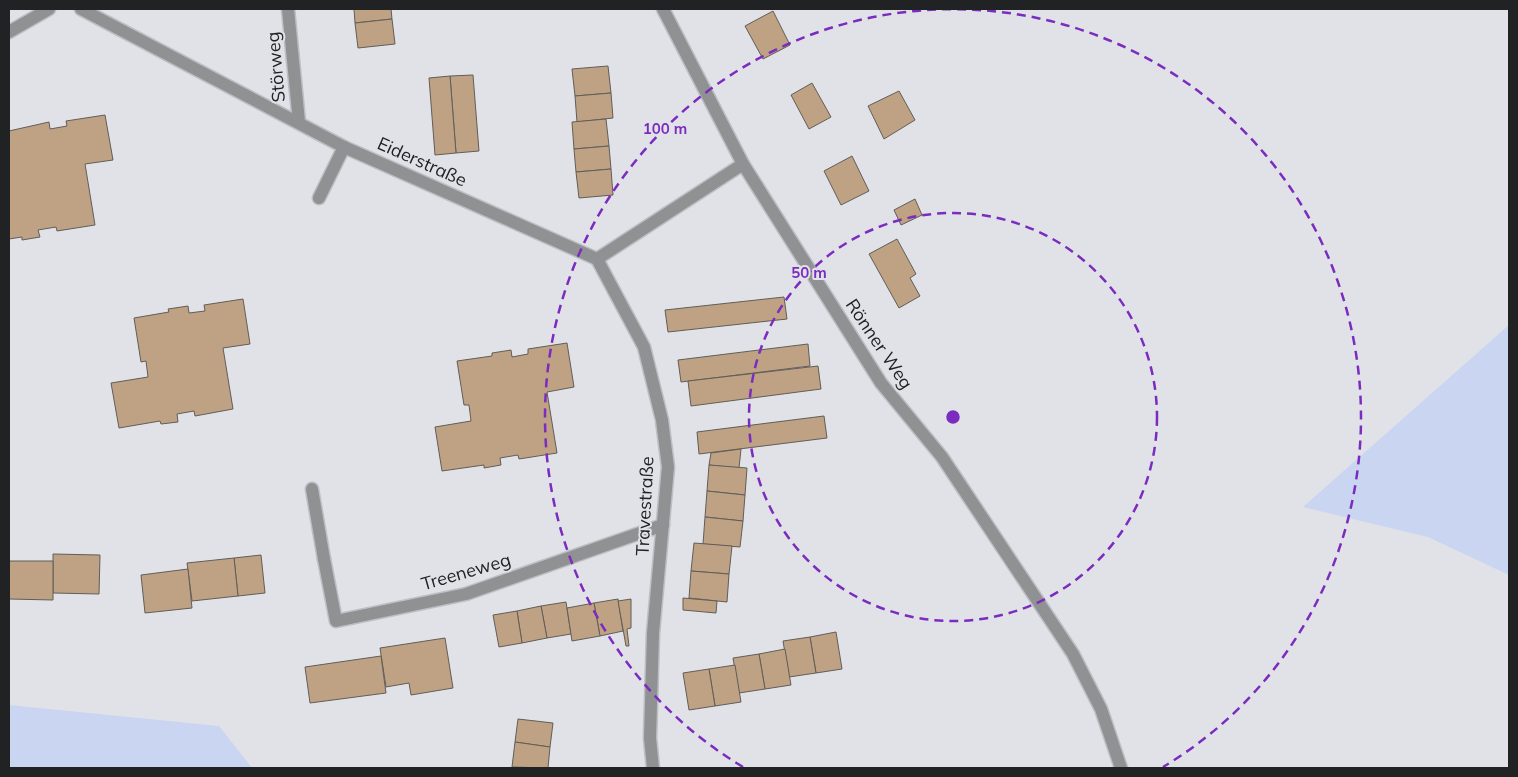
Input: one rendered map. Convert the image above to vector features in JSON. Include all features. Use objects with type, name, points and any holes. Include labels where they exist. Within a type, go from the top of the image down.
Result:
[{"type":"street","points":[[9,32],[49,9]]},
{"type":"street","name":"Eiderstraße","points":[[81,9],[344,147],[597,259]]},
{"type":"street","name":"Störweg","points":[[288,9],[299,122]]},
{"type":"street","name":"Rönner Weg","points":[[663,9],[743,164],[881,383],[942,456],[1073,654],[1101,709],[1121,768]]},
{"type":"street","points":[[319,198],[344,147]]},
{"type":"street","points":[[597,259],[743,164]]},
{"type":"street","name":"Travestraße","points":[[597,259],[644,347],[655,384],[668,467],[654,634],[650,738],[653,768]]},
{"type":"street","name":"Treeneweg","points":[[312,489],[336,621],[466,594],[663,525]]},
{"type":"shaded area","points":[[1509,325],[1509,575],[1428,537],[1303,507]]},
{"type":"shaded area","points":[[9,705],[219,726],[252,768],[9,768]]},
{"type":"building","points":[[354,9],[391,9],[392,19],[355,23]]},
{"type":"building","points":[[773,11],[790,45],[763,59],[745,26]]},
{"type":"building","points":[[392,19],[395,44],[358,48],[355,23]]},
{"type":"building","points":[[608,66],[611,93],[575,96],[572,69]]},
{"type":"building","points":[[473,75],[479,151],[456,153],[450,76]]},
{"type":"building","points":[[450,76],[456,153],[435,155],[429,78]]},
{"type":"building","points":[[812,83],[831,117],[809,129],[791,95]]},
{"type":"building","points":[[899,91],[915,120],[884,139],[868,106]]},
{"type":"building","points":[[611,93],[613,118],[577,122],[575,96]]},
{"type":"building","points":[[105,115],[113,160],[85,164],[95,225],[57,231],[56,227],[38,230],[40,237],[22,240],[22,237],[9,239],[9,131],[49,122],[50,129],[67,126],[66,121]]},
{"type":"building","points":[[606,119],[609,146],[574,149],[572,122]]},
{"type":"building","points":[[609,146],[611,169],[576,172],[574,149]]},
{"type":"building","points":[[852,156],[869,191],[841,205],[824,171]]},
{"type":"building","points":[[611,169],[613,195],[579,198],[576,172]]},
{"type":"building","points":[[915,199],[922,215],[901,225],[894,210]]},
{"type":"building","points":[[897,239],[916,274],[910,278],[920,296],[899,308],[869,254]]},
{"type":"building","points":[[784,297],[787,319],[668,332],[665,310]]},
{"type":"building","points":[[243,299],[250,344],[223,348],[233,409],[195,416],[194,411],[177,414],[178,422],[161,424],[160,421],[119,428],[111,383],[148,377],[146,361],[141,362],[134,318],[169,312],[168,309],[188,306],[189,313],[205,311],[204,305]]},
{"type":"building","points":[[567,343],[574,387],[547,392],[557,453],[519,459],[518,455],[500,458],[501,465],[484,468],[484,465],[442,471],[435,427],[471,421],[469,405],[464,405],[457,361],[492,356],[492,353],[511,350],[512,357],[528,354],[528,349]]},
{"type":"building","points":[[808,344],[810,366],[681,382],[678,360]]},
{"type":"building","points":[[818,366],[821,389],[691,406],[688,381]]},
{"type":"building","points":[[824,416],[827,438],[699,454],[697,432]]},
{"type":"building","points":[[741,449],[739,468],[709,465],[711,453]]},
{"type":"building","points":[[709,465],[747,468],[745,495],[707,491]]},
{"type":"building","points":[[707,491],[745,495],[743,521],[705,517]]},
{"type":"building","points":[[705,517],[743,521],[740,547],[703,544]]},
{"type":"building","points":[[694,543],[732,546],[729,574],[691,571]]},
{"type":"building","points":[[53,554],[100,555],[99,594],[53,593]]},
{"type":"building","points":[[261,555],[265,593],[238,596],[234,558]]},
{"type":"building","points":[[234,558],[238,596],[192,601],[187,563]]},
{"type":"building","points":[[9,561],[53,561],[53,600],[9,599]]},
{"type":"building","points":[[188,569],[192,608],[145,613],[141,575]]},
{"type":"building","points":[[691,571],[729,574],[727,602],[689,598]]},
{"type":"building","points":[[683,598],[717,601],[716,613],[683,610]]},
{"type":"building","points":[[618,599],[623,631],[600,636],[594,603]]},
{"type":"building","points":[[631,599],[631,628],[627,629],[629,646],[626,646],[618,601]]},
{"type":"building","points":[[566,602],[571,634],[547,638],[541,606]]},
{"type":"building","points":[[594,603],[600,636],[572,641],[567,608]]},
{"type":"building","points":[[541,606],[547,638],[522,643],[517,611]]},
{"type":"building","points":[[517,611],[522,643],[499,647],[493,615]]},
{"type":"building","points":[[836,632],[842,669],[816,673],[810,637]]},
{"type":"building","points":[[810,637],[816,673],[789,677],[783,641]]},
{"type":"building","points":[[445,638],[453,688],[411,695],[409,683],[386,687],[380,648]]},
{"type":"building","points":[[785,649],[791,685],[765,689],[759,654]]},
{"type":"building","points":[[759,654],[765,689],[739,693],[733,658]]},
{"type":"building","points":[[381,656],[386,693],[310,703],[305,667]]},
{"type":"building","points":[[735,665],[741,702],[715,706],[709,669]]},
{"type":"building","points":[[709,669],[715,706],[689,710],[683,673]]},
{"type":"building","points":[[518,719],[553,723],[550,747],[515,742]]},
{"type":"building","points":[[515,742],[550,747],[548,768],[512,767]]}]
